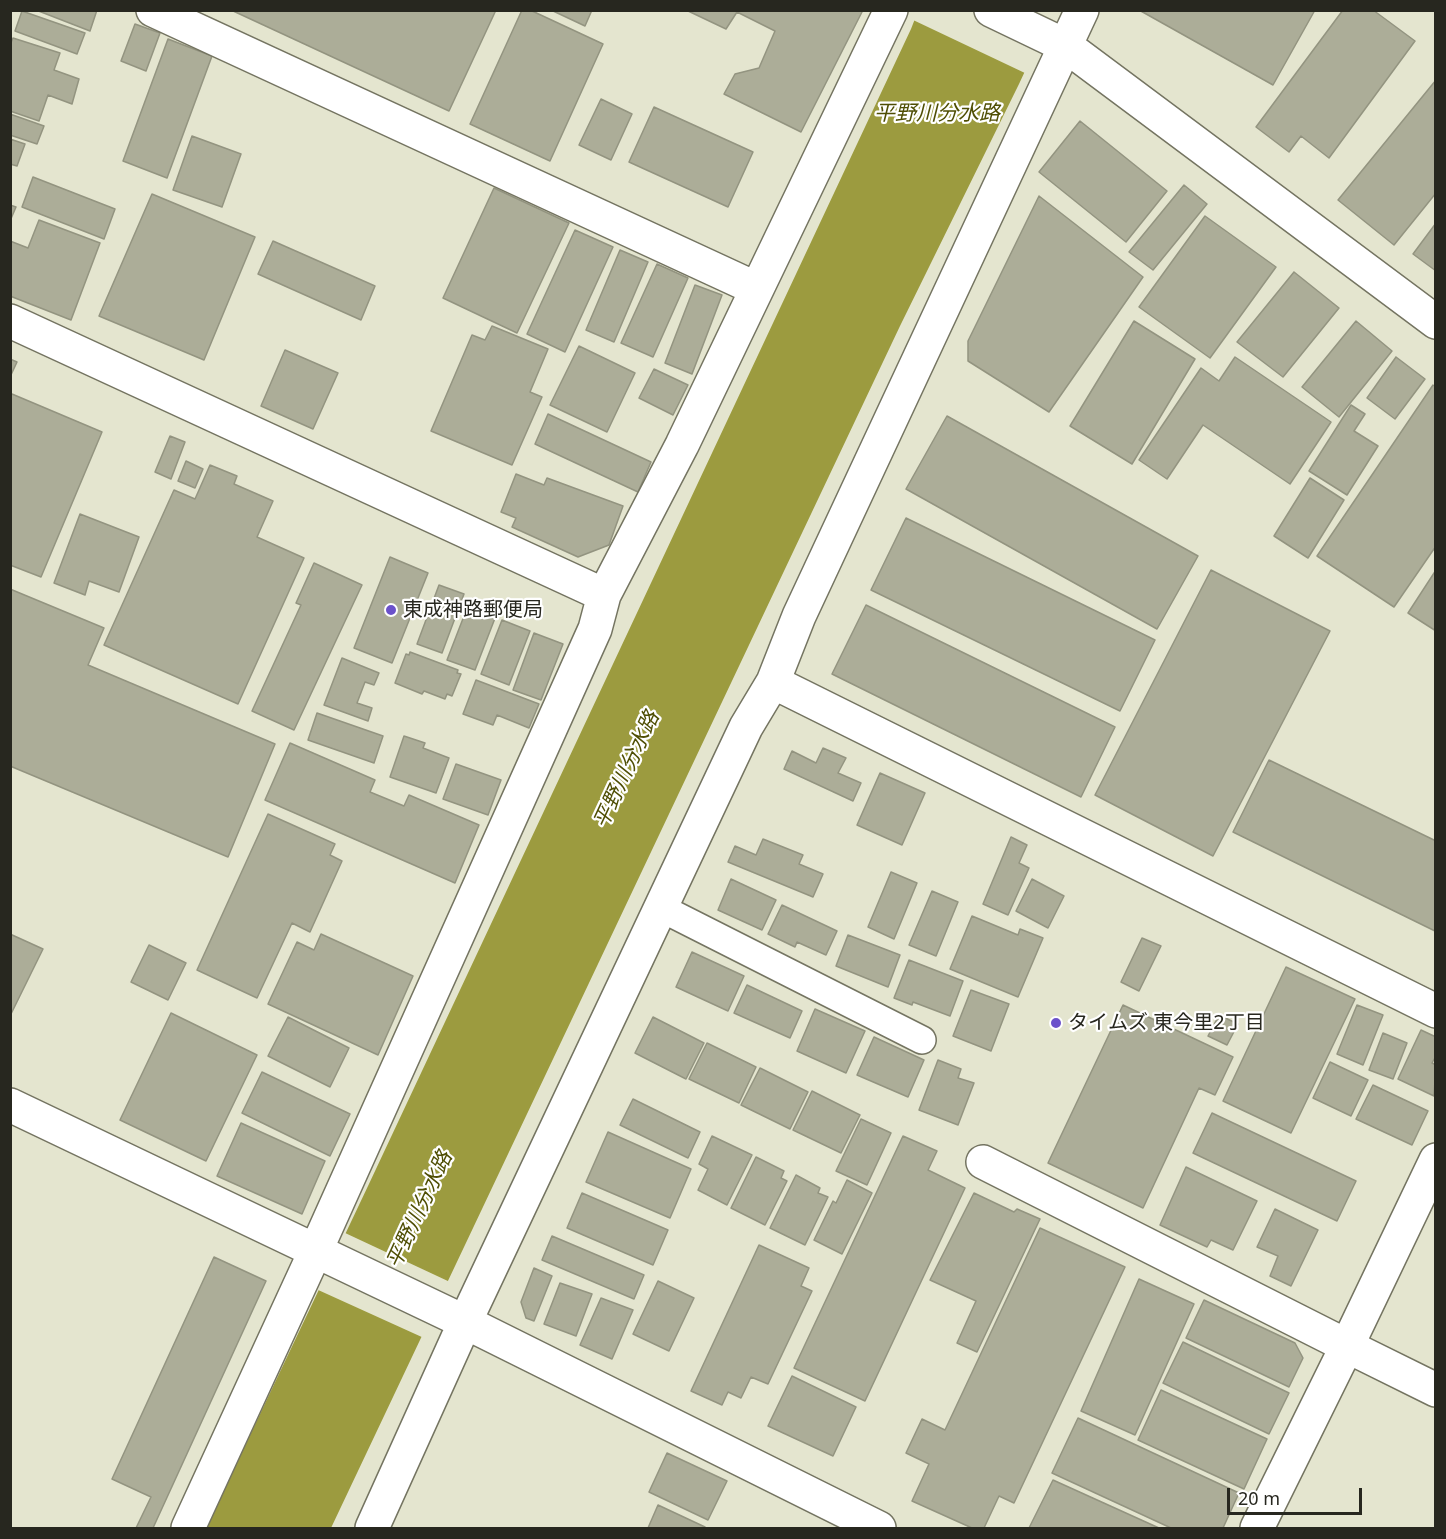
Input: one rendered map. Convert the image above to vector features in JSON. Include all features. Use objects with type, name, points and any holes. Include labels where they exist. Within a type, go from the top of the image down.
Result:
[{"type":"street","points":[[153,10],[757,289]]},
{"type":"street","points":[[188,1528],[322,1253],[595,629],[604,595],[682,445],[891,10]]},
{"type":"street","points":[[991,10],[1056,41],[1436,322]]},
{"type":"street","points":[[372,1528],[454,1316],[661,908],[746,726],[773,682],[799,616],[1056,41],[1082,10]]},
{"type":"street","points":[[10,321],[604,595]]},
{"type":"street","points":[[773,682],[1436,1011]]},
{"type":"street","points":[[10,1105],[454,1316],[879,1528]]},
{"type":"street","points":[[1257,1528],[1436,1160]]},
{"type":"street","points":[[984,1162],[1436,1390]]},
{"type":"lane","points":[[661,908],[922,1040]]},
{"type":"water","name":"平野川分水路","points":[[918,11],[1053,11],[900,326],[331,1528],[206,1528],[368,1186]]},
{"type":"pier","name":"平野川分水路","points":[[915,10],[1056,10],[1027,74],[911,19]]},
{"type":"pier","points":[[343,1232],[450,1282],[424,1338],[316,1289]]},
{"type":"building","points":[[36,10],[97,10],[90,31]]},
{"type":"building","points":[[231,10],[496,10],[449,111]]},
{"type":"building","points":[[522,10],[530,10],[603,44],[550,161],[470,124]]},
{"type":"building","points":[[551,10],[592,10],[585,26]]},
{"type":"building","points":[[686,10],[863,10],[801,132],[724,94],[735,74],[759,68],[775,31],[737,12],[726,29]]},
{"type":"building","points":[[1139,10],[1315,10],[1273,85]]},
{"type":"building","points":[[1343,10],[1373,10],[1415,41],[1329,158],[1301,136],[1289,152],[1256,127]]},
{"type":"building","points":[[22,11],[85,33],[77,54],[15,31]]},
{"type":"building","points":[[135,24],[160,33],[146,71],[121,61]]},
{"type":"building","points":[[13,38],[60,53],[54,70],[79,79],[72,104],[48,95],[39,121],[10,111],[10,45]]},
{"type":"building","points":[[168,39],[212,56],[167,178],[123,161]]},
{"type":"building","points":[[1436,80],[1436,193],[1394,245],[1338,200]]},
{"type":"building","points":[[601,99],[632,114],[611,160],[579,145]]},
{"type":"building","points":[[654,107],[753,152],[728,207],[629,162]]},
{"type":"building","points":[[10,114],[44,126],[37,144],[10,135]]},
{"type":"building","points":[[1080,121],[1167,191],[1126,242],[1039,172]]},
{"type":"building","points":[[192,136],[241,154],[222,207],[173,190]]},
{"type":"building","points":[[10,139],[25,144],[17,166],[10,164]]},
{"type":"building","points":[[33,177],[115,209],[104,239],[22,207]]},
{"type":"building","points":[[1184,185],[1207,204],[1153,270],[1129,252]]},
{"type":"building","points":[[494,188],[569,223],[517,333],[443,298]]},
{"type":"building","points":[[152,194],[255,237],[204,360],[99,316]]},
{"type":"building","points":[[1039,196],[1143,277],[1049,412],[968,361],[968,341]]},
{"type":"building","points":[[10,205],[16,207],[10,221]]},
{"type":"building","points":[[1205,216],[1276,267],[1210,358],[1139,307]]},
{"type":"building","points":[[39,220],[100,243],[71,320],[10,296],[10,241],[28,248]]},
{"type":"building","points":[[1436,223],[1436,271],[1413,254]]},
{"type":"building","points":[[575,230],[613,247],[565,352],[527,334]]},
{"type":"building","points":[[273,241],[375,286],[361,320],[258,274]]},
{"type":"building","points":[[620,250],[648,262],[614,342],[586,330]]},
{"type":"building","points":[[657,264],[688,278],[653,357],[621,343]]},
{"type":"building","points":[[1294,272],[1339,308],[1283,377],[1237,342]]},
{"type":"building","points":[[695,285],[722,295],[692,374],[665,363]]},
{"type":"building","points":[[1134,321],[1195,359],[1132,464],[1070,426]]},
{"type":"building","points":[[1356,321],[1392,351],[1339,417],[1302,387]]},
{"type":"building","points":[[492,326],[548,349],[530,392],[542,397],[512,465],[431,431],[472,335],[485,340]]},
{"type":"building","points":[[579,346],[635,373],[607,432],[550,405]]},
{"type":"building","points":[[285,350],[338,373],[313,429],[261,406]]},
{"type":"building","points":[[1235,357],[1331,422],[1290,484],[1203,425],[1167,479],[1139,460],[1201,368],[1219,381]]},
{"type":"building","points":[[1396,357],[1425,379],[1395,419],[1367,398]]},
{"type":"building","points":[[10,359],[17,362],[10,377]]},
{"type":"building","points":[[654,369],[688,385],[673,415],[639,398]]},
{"type":"building","points":[[1433,385],[1436,387],[1436,546],[1394,607],[1317,556]]},
{"type":"building","points":[[12,394],[102,432],[41,577],[10,565],[10,398]]},
{"type":"building","points":[[1351,405],[1365,414],[1354,431],[1378,446],[1347,495],[1309,471]]},
{"type":"building","points":[[548,414],[651,462],[638,492],[535,444]]},
{"type":"building","points":[[947,416],[1198,556],[1157,629],[906,489]]},
{"type":"building","points":[[170,436],[185,442],[171,479],[155,472]]},
{"type":"building","points":[[186,461],[203,469],[195,488],[178,481]]},
{"type":"building","points":[[210,465],[237,476],[234,484],[273,501],[257,537],[304,558],[238,704],[104,645],[174,490],[195,499]]},
{"type":"building","points":[[516,474],[544,485],[547,478],[623,506],[609,545],[578,557],[512,527],[516,518],[501,512]]},
{"type":"building","points":[[1310,478],[1344,500],[1308,558],[1274,536]]},
{"type":"building","points":[[80,514],[139,537],[119,592],[89,581],[85,595],[54,583]]},
{"type":"building","points":[[906,518],[1155,640],[1120,711],[871,590]]},
{"type":"building","name":"東成神路郵便局","points":[[390,557],[428,573],[392,663],[354,648]]},
{"type":"building","points":[[314,563],[362,585],[294,730],[252,711],[301,605],[296,603]]},
{"type":"building","points":[[1211,570],[1330,631],[1213,856],[1095,795]]},
{"type":"building","points":[[1436,570],[1436,631],[1408,613]]},
{"type":"building","points":[[439,585],[464,594],[442,653],[417,644]]},
{"type":"building","points":[[10,589],[104,628],[88,665],[275,744],[228,857],[10,766]]},
{"type":"building","points":[[469,603],[497,613],[475,670],[447,660]]},
{"type":"building","points":[[866,605],[1115,727],[1081,797],[832,674]]},
{"type":"building","points":[[502,620],[530,631],[509,685],[481,674]]},
{"type":"building","points":[[534,633],[563,644],[541,700],[513,690]]},
{"type":"building","points":[[410,652],[458,670],[457,673],[461,674],[452,696],[447,694],[445,699],[424,691],[422,694],[395,683],[406,654],[409,655]]},
{"type":"building","points":[[342,658],[379,673],[374,685],[365,682],[357,703],[372,708],[368,721],[324,705]]},
{"type":"building","points":[[476,680],[539,704],[529,728],[497,715],[493,725],[463,714]]},
{"type":"building","points":[[317,713],[383,736],[374,763],[308,740]]},
{"type":"building","points":[[404,736],[425,743],[423,748],[449,758],[436,793],[390,777]]},
{"type":"building","points":[[290,743],[375,780],[370,792],[404,806],[409,795],[479,825],[455,883],[265,800]]},
{"type":"building","points":[[823,748],[846,758],[838,773],[861,783],[853,801],[784,769],[792,751],[816,763]]},
{"type":"building","points":[[1269,760],[1436,841],[1435,931],[1233,832]]},
{"type":"building","points":[[456,764],[501,780],[488,815],[443,799]]},
{"type":"building","points":[[880,773],[925,793],[902,845],[857,825]]},
{"type":"building","points":[[268,814],[335,844],[330,855],[342,861],[310,932],[292,923],[257,998],[197,970]]},
{"type":"building","points":[[1011,837],[1027,845],[1019,863],[1029,868],[1008,915],[983,904]]},
{"type":"building","points":[[763,839],[803,855],[799,864],[823,874],[813,897],[728,862],[735,846],[756,855]]},
{"type":"building","points":[[891,872],[917,883],[894,939],[868,927]]},
{"type":"building","points":[[731,879],[776,900],[762,930],[718,910]]},
{"type":"building","points":[[1032,879],[1064,896],[1048,928],[1016,911]]},
{"type":"building","points":[[932,891],[958,902],[936,956],[909,945]]},
{"type":"building","points":[[782,905],[837,931],[826,955],[797,942],[795,947],[768,934]]},
{"type":"building","points":[[972,916],[1018,935],[1020,929],[1043,938],[1018,997],[950,969]]},
{"type":"building","points":[[10,934],[43,949],[10,1016]]},
{"type":"building","points":[[321,934],[413,976],[378,1055],[268,1004],[297,942],[314,950]]},
{"type":"building","points":[[848,935],[900,955],[888,987],[836,966]]},
{"type":"building","points":[[1142,938],[1161,946],[1139,991],[1121,982]]},
{"type":"building","points":[[149,945],[186,963],[168,1000],[131,982]]},
{"type":"building","points":[[692,952],[744,976],[728,1011],[676,987]]},
{"type":"building","points":[[909,960],[963,981],[950,1016],[913,1002],[912,1005],[894,998]]},
{"type":"building","points":[[1286,967],[1355,999],[1291,1133],[1223,1101]]},
{"type":"building","points":[[747,985],[802,1011],[790,1038],[734,1013]]},
{"type":"building","points":[[971,990],[1009,1004],[991,1051],[953,1036]]},
{"type":"building","points":[[1123,1005],[1233,1057],[1215,1095],[1199,1088],[1143,1208],[1048,1163]]},
{"type":"building","points":[[1357,1005],[1383,1015],[1363,1065],[1337,1054]]},
{"type":"building","points":[[815,1009],[865,1031],[846,1073],[797,1051]]},
{"type":"building","points":[[171,1013],[257,1055],[206,1161],[120,1120]]},
{"type":"building","points":[[1219,1015],[1238,1024],[1227,1045],[1208,1036]]},
{"type":"building","points":[[288,1017],[349,1048],[330,1087],[268,1056]]},
{"type":"building","points":[[653,1017],[704,1043],[686,1079],[635,1053]]},
{"type":"building","points":[[1421,1030],[1436,1037],[1436,1056],[1432,1063],[1436,1065],[1434,1096],[1398,1079]]},
{"type":"building","points":[[1383,1033],[1407,1043],[1393,1079],[1369,1070]]},
{"type":"building","points":[[874,1037],[924,1060],[908,1097],[857,1075]]},
{"type":"building","points":[[707,1043],[756,1067],[739,1103],[689,1079]]},
{"type":"building","points":[[938,1060],[961,1069],[958,1078],[974,1083],[958,1125],[919,1110]]},
{"type":"building","points":[[1330,1062],[1368,1080],[1351,1116],[1313,1098]]},
{"type":"building","points":[[760,1068],[808,1092],[790,1129],[741,1105]]},
{"type":"building","points":[[262,1072],[350,1114],[330,1156],[242,1113]]},
{"type":"building","points":[[1373,1085],[1428,1111],[1412,1145],[1356,1119]]},
{"type":"building","points":[[812,1091],[860,1115],[841,1153],[793,1130]]},
{"type":"building","points":[[633,1099],[700,1132],[688,1158],[620,1125]]},
{"type":"building","points":[[1212,1113],[1356,1181],[1337,1221],[1193,1153]]},
{"type":"building","points":[[861,1119],[891,1133],[867,1185],[836,1171]]},
{"type":"building","points":[[241,1123],[325,1161],[302,1214],[217,1176]]},
{"type":"building","points":[[608,1132],[691,1169],[670,1218],[586,1182]]},
{"type":"building","points":[[712,1136],[752,1155],[727,1205],[698,1190],[708,1169],[699,1164]]},
{"type":"building","points":[[903,1136],[937,1151],[928,1170],[965,1188],[865,1401],[794,1368]]},
{"type":"building","points":[[756,1157],[784,1171],[781,1178],[787,1181],[765,1225],[731,1208]]},
{"type":"building","points":[[1186,1167],[1257,1201],[1233,1250],[1211,1240],[1207,1247],[1160,1225]]},
{"type":"building","points":[[796,1175],[820,1188],[818,1193],[828,1197],[805,1245],[770,1228]]},
{"type":"building","points":[[847,1180],[872,1193],[842,1254],[814,1240],[833,1201],[836,1203]]},
{"type":"building","points":[[582,1193],[668,1230],[653,1265],[567,1228]]},
{"type":"building","points":[[974,1193],[1014,1212],[1017,1209],[1040,1219],[977,1352],[957,1343],[976,1301],[930,1280]]},
{"type":"building","points":[[1275,1209],[1318,1230],[1291,1286],[1270,1276],[1278,1256],[1257,1247]]},
{"type":"building","points":[[1040,1228],[1125,1267],[1014,1503],[999,1496],[984,1528],[972,1528],[912,1501],[929,1464],[906,1453],[922,1419],[945,1430]]},
{"type":"building","points":[[552,1236],[644,1275],[634,1299],[542,1260]]},
{"type":"building","points":[[759,1245],[809,1268],[801,1286],[812,1291],[768,1384],[751,1377],[741,1398],[728,1392],[722,1405],[691,1391]]},
{"type":"building","points":[[214,1257],[266,1281],[153,1528],[136,1528],[151,1497],[112,1479]]},
{"type":"building","points":[[534,1268],[552,1276],[534,1321],[526,1318],[521,1302]]},
{"type":"building","points":[[1139,1279],[1194,1304],[1135,1435],[1081,1411]]},
{"type":"building","points":[[658,1281],[694,1298],[669,1351],[633,1334]]},
{"type":"building","points":[[560,1283],[592,1294],[576,1336],[544,1324]]},
{"type":"building","points":[[601,1298],[633,1310],[612,1359],[580,1345]]},
{"type":"building","points":[[1204,1300],[1295,1343],[1303,1358],[1289,1387],[1186,1338]]},
{"type":"building","points":[[1183,1342],[1289,1393],[1269,1434],[1163,1383]]},
{"type":"building","points":[[792,1376],[856,1407],[833,1456],[768,1426]]},
{"type":"building","points":[[1161,1390],[1267,1439],[1244,1489],[1138,1440]]},
{"type":"building","points":[[1078,1418],[1239,1493],[1223,1528],[1171,1528],[1052,1473]]},
{"type":"building","points":[[667,1453],[727,1481],[708,1520],[649,1492]]},
{"type":"building","points":[[1053,1480],[1159,1528],[1029,1528]]},
{"type":"building","points":[[658,1505],[705,1527],[705,1528],[648,1528]]},
{"type":"place","name":"東成神路郵便局","points":[[391,610]]},
{"type":"place","name":"タイムズ 東今里2丁目","points":[[1056,1023]]}]
